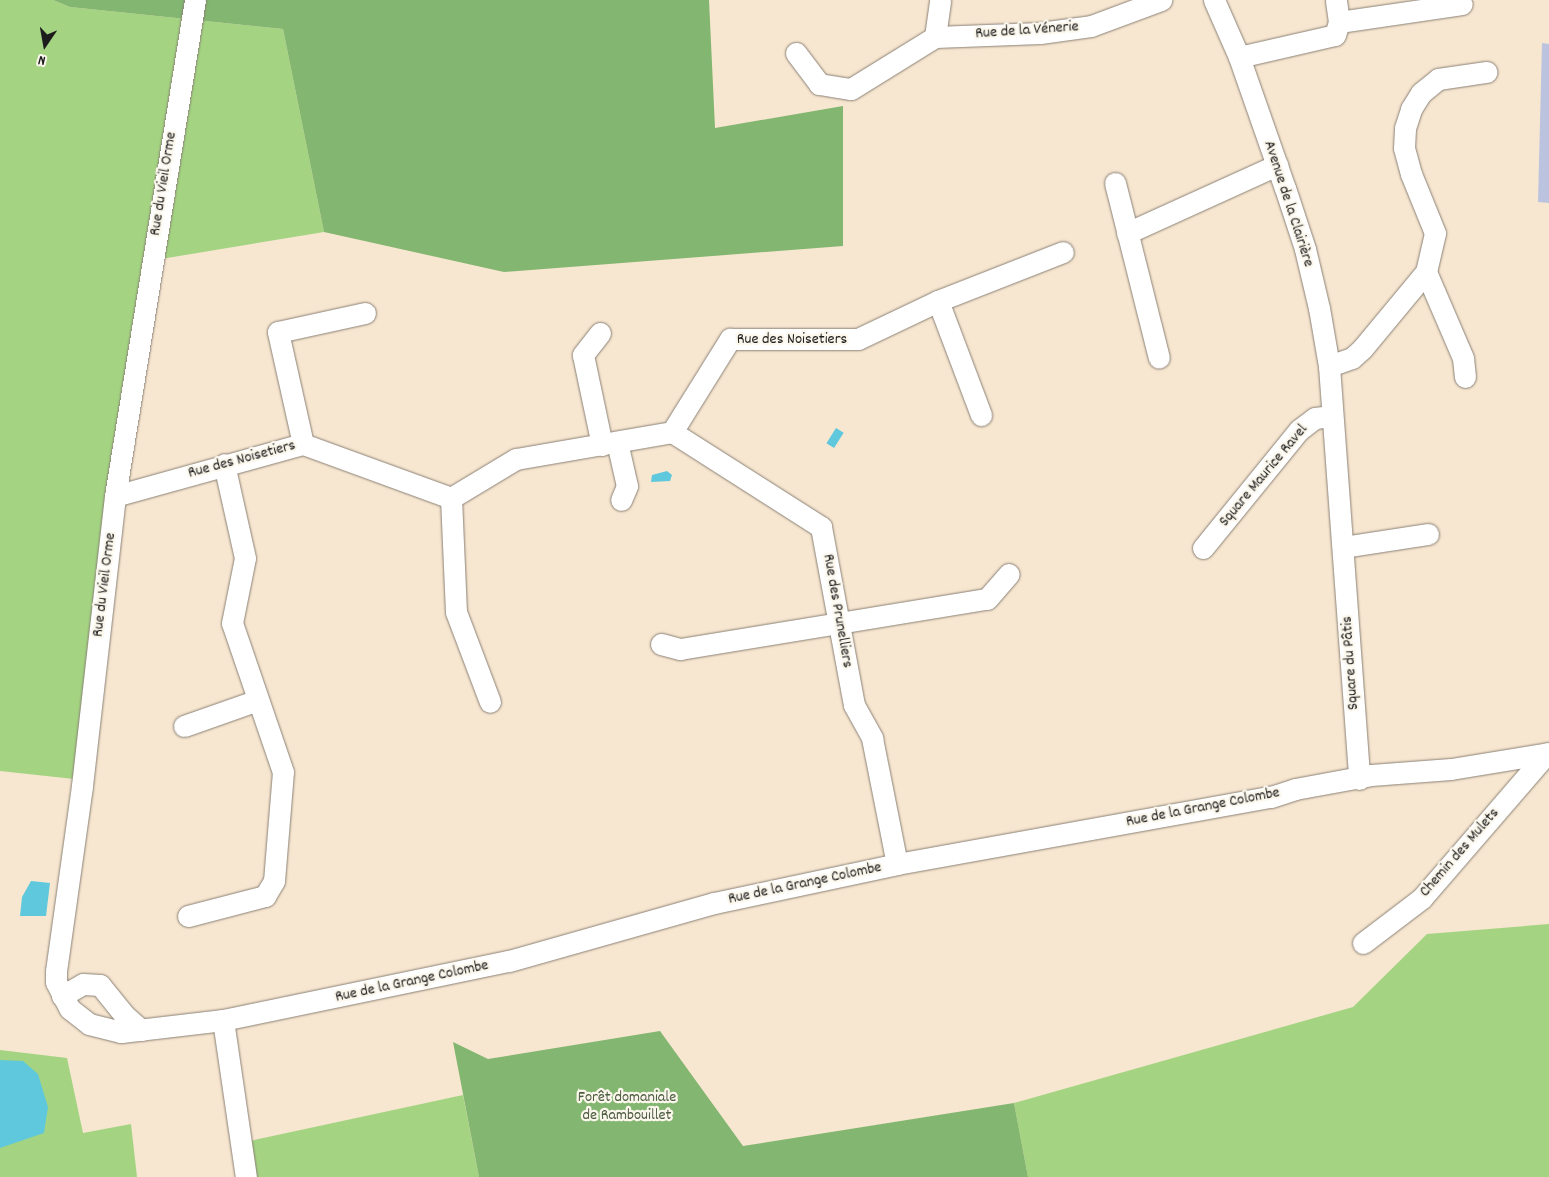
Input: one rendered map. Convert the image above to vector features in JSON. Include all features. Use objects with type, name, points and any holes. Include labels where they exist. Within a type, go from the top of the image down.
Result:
[{"type":"street","name":"Rue du Vieil Orme","points":[[195,0],[115,496],[82,786],[56,982],[62,996],[78,1018],[89,1024],[120,1032],[223,1020]]},
{"type":"street","points":[[935,37],[940,0]]},
{"type":"street","name":"Rue de la Vénerie","points":[[796,53],[819,84],[851,89],[935,37],[1040,33],[1091,26],[1115,8],[1161,0]]},
{"type":"street","name":"Avenue de la Clairière","points":[[1214,0],[1239,57],[1305,249],[1329,366],[1332,416]]},
{"type":"street","points":[[1239,57],[1328,38],[1334,35],[1339,22],[1336,0]]},
{"type":"street","points":[[1339,22],[1462,4]]},
{"type":"street","points":[[1329,366],[1352,358],[1362,349],[1426,272],[1435,233],[1411,174],[1404,148],[1407,122],[1421,93],[1438,79],[1486,72]]},
{"type":"street","points":[[1127,233],[1277,165]]},
{"type":"street","points":[[1115,183],[1159,358]]},
{"type":"street","name":"Rue des Noisetiers","points":[[672,432],[730,339],[858,339],[938,302],[1063,252]]},
{"type":"street","points":[[1426,272],[1462,358],[1465,377]]},
{"type":"street","points":[[938,302],[981,415]]},
{"type":"street","points":[[303,444],[278,332],[365,314]]},
{"type":"street","points":[[600,333],[583,355],[610,444],[626,486],[621,500]]},
{"type":"street","name":"Square du Pâtis","points":[[1332,416],[1359,779]]},
{"type":"street","name":"Square Maurice Ravel","points":[[1203,548],[1299,430],[1315,418],[1332,416]]},
{"type":"street","points":[[490,702],[456,612],[451,498],[516,459],[672,432]]},
{"type":"street","name":"Rue des Prunelliers","points":[[672,432],[821,527],[854,705],[872,738],[897,864]]},
{"type":"street","name":"Rue des Noisetiers","points":[[115,496],[224,464],[303,444],[451,498]]},
{"type":"street","points":[[188,916],[265,896],[274,881],[283,772],[232,623],[245,558],[224,464]]},
{"type":"street","points":[[1343,547],[1428,534]]},
{"type":"street","points":[[661,644],[680,649],[840,624],[987,598],[1009,574]]},
{"type":"street","points":[[184,726],[258,700]]},
{"type":"street","name":"Rue de la Grange Colombe","points":[[223,1020],[442,977],[509,961],[714,903],[897,864],[1381,774],[1451,769],[1548,753]]},
{"type":"street","name":"Chemin des Mulets","points":[[1363,943],[1422,898],[1548,753]]},
{"type":"street","points":[[62,996],[83,984],[100,985],[124,1015],[141,1030]]},
{"type":"street","points":[[223,1020],[246,1177]]},
{"type":"shaded area","points":[[1542,43],[1549,44],[1549,203],[1538,202]]},
{"type":"green space","points":[[0,0],[53,0],[70,7],[283,29],[324,232],[149,261],[74,779],[0,771]]},
{"type":"green space","points":[[53,0],[709,0],[715,128],[843,106],[843,246],[504,272],[324,232],[283,29],[70,7]]},
{"type":"green space","points":[[1549,924],[1549,1177],[1028,1177],[1014,1103],[1353,1007],[1427,934]]},
{"type":"green space","name":"Forêt domaniale de Rambouillet","points":[[660,1031],[743,1146],[1014,1103],[1028,1177],[479,1177],[453,1042],[488,1059]]},
{"type":"green space","points":[[0,1050],[67,1058],[83,1133],[131,1124],[137,1177],[0,1177]]},
{"type":"green space","points":[[463,1095],[479,1177],[250,1177],[245,1142]]},
{"type":"water","points":[[836,428],[844,433],[834,448],[826,443]]},
{"type":"water","points":[[667,471],[672,475],[670,481],[651,482],[652,475]]},
{"type":"water","points":[[31,881],[50,883],[46,916],[20,916],[22,897]]},
{"type":"water","points":[[0,1060],[23,1061],[38,1074],[48,1107],[44,1133],[0,1148]]}]
